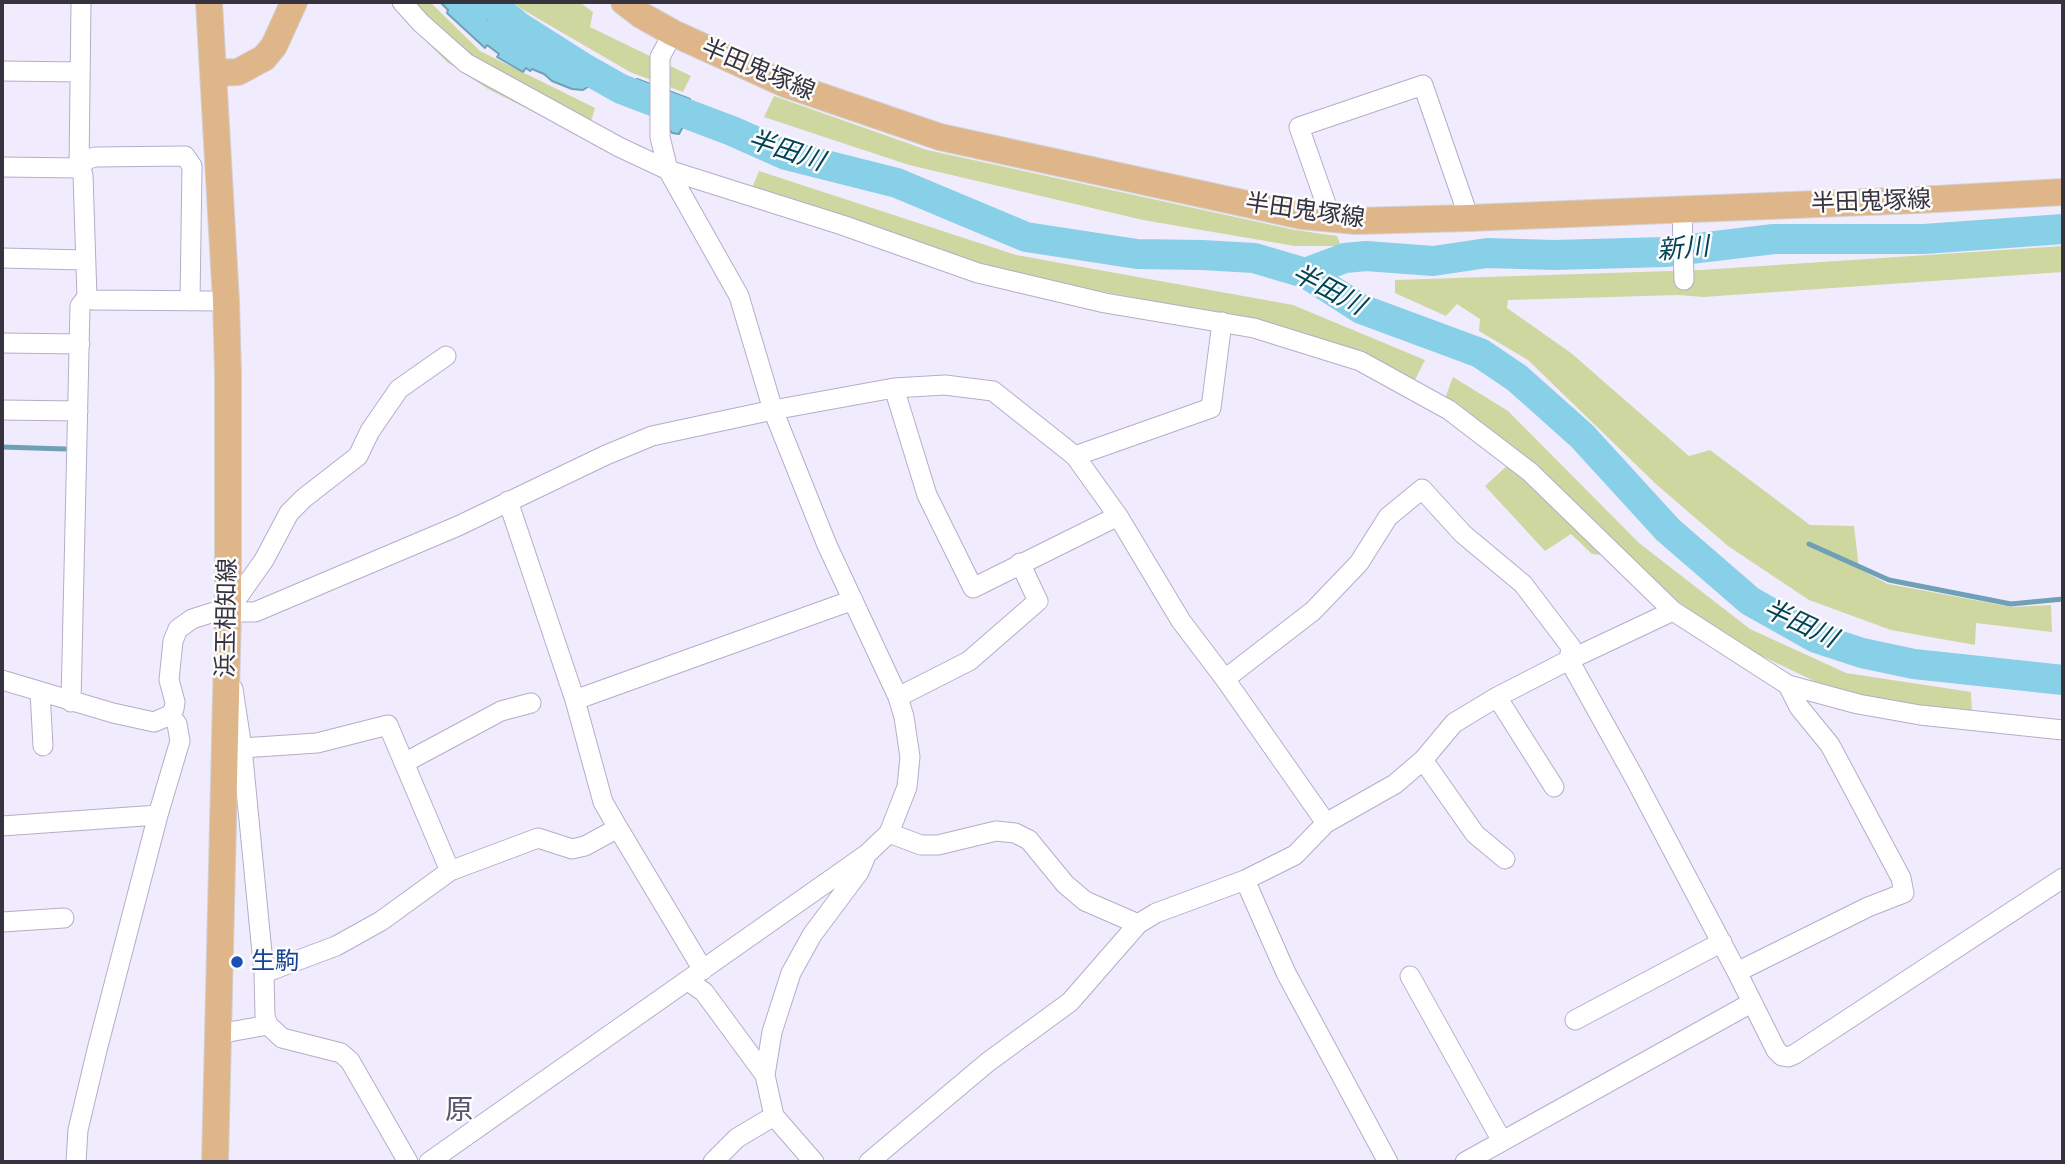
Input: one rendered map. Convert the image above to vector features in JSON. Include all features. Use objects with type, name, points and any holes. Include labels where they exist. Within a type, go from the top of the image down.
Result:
[{"type":"main road","name":"浜玉相知線","points":[[209,2],[226,302],[228,611],[215,1162]]},
{"type":"main road","points":[[214,73],[238,72],[264,58],[278,37],[294,2]]},
{"type":"main road","name":"半田鬼塚線","points":[[640,6],[673,33],[785,84],[940,137],[1324,218],[1356,221],[1682,215],[2063,191]]},
{"type":"street","points":[[71,702],[80,306],[87,297],[83,175],[79,168],[81,2]]},
{"type":"street","points":[[402,2],[466,63],[619,147],[668,170],[842,225],[978,273],[1105,303],[1254,328],[1360,361],[1449,410],[1530,472],[1672,611],[1788,685],[1858,704],[1920,715],[2061,733]]},
{"type":"street","points":[[429,1162],[867,854],[889,834],[907,788],[910,757],[898,698],[827,545],[773,410],[739,296],[668,170],[660,137],[660,57],[673,33]]},
{"type":"street","points":[[2,71],[80,72]]},
{"type":"street","points":[[1324,218],[1326,204],[1299,127],[1423,85],[1469,218]]},
{"type":"street","points":[[2,167],[79,168],[88,159],[95,157],[185,156],[191,166],[190,301]]},
{"type":"street","points":[[1682,215],[1684,279]]},
{"type":"street","points":[[2,258],[85,260]]},
{"type":"street","points":[[87,297],[93,300],[226,302]]},
{"type":"street","points":[[1075,456],[1210,408],[1222,322]]},
{"type":"street","points":[[2,344],[79,344]]},
{"type":"street","points":[[228,611],[264,560],[289,513],[358,456],[370,431],[399,389],[446,356]]},
{"type":"street","points":[[2,680],[71,702],[154,722],[170,715],[174,709],[175,702],[169,680],[173,641],[178,629],[192,619],[214,612],[255,612],[458,526],[606,455],[652,436],[894,388],[945,385],[993,391],[1075,456],[1118,516],[1181,621],[1326,824]]},
{"type":"street","points":[[894,388],[927,495],[972,588],[1118,516]]},
{"type":"street","points":[[2,410],[78,411]]},
{"type":"street","points":[[1225,679],[1313,611],[1359,563],[1388,517],[1422,489],[1463,534],[1523,584],[1571,647],[1569,660],[1722,942],[1776,1050],[1782,1056],[1796,1054],[2063,878]]},
{"type":"street","points":[[508,501],[575,701],[603,802],[704,992],[765,1075]]},
{"type":"street","points":[[898,698],[969,661],[1038,601],[1020,563]]},
{"type":"street","points":[[575,701],[853,600]]},
{"type":"street","points":[[869,1162],[893,1156],[988,1062],[1070,1002],[1138,925],[1156,913],[1245,880],[1295,855],[1326,824],[1395,783],[1423,760],[1454,723],[1497,697],[1569,660],[1672,611]]},
{"type":"street","points":[[227,664],[237,702],[264,973],[265,1016],[268,1025],[282,1038],[341,1053],[350,1061],[408,1162]]},
{"type":"street","points":[[1737,972],[1868,907],[1904,893],[1901,878],[1830,746],[1799,707],[1788,685]]},
{"type":"street","points":[[40,692],[43,746]]},
{"type":"street","points":[[1497,697],[1554,787]]},
{"type":"street","points":[[404,763],[500,710],[531,703]]},
{"type":"street","points":[[76,1162],[78,1129],[158,815],[180,740],[177,724],[170,715]]},
{"type":"street","points":[[242,748],[317,743],[388,725],[450,871]]},
{"type":"street","points":[[1423,760],[1475,834],[1505,859]]},
{"type":"street","points":[[2,826],[158,815]]},
{"type":"street","points":[[264,973],[335,946],[358,934],[381,921],[450,871],[538,838],[572,849],[585,846],[618,828]]},
{"type":"street","points":[[889,834],[921,845],[938,845],[996,831],[1015,833],[1030,840],[1065,884],[1085,901],[1138,925]]},
{"type":"street","points":[[814,1162],[774,1116],[765,1075],[772,1032],[791,973],[812,935],[859,872],[867,854]]},
{"type":"street","points":[[1245,880],[1286,973],[1388,1162]]},
{"type":"street","points":[[2,922],[64,918]]},
{"type":"street","points":[[1575,1020],[1722,942]]},
{"type":"street","points":[[1410,976],[1502,1141]]},
{"type":"street","points":[[1465,1162],[1751,1003]]},
{"type":"street","points":[[218,1034],[268,1025]]},
{"type":"street","points":[[713,1162],[737,1138],[774,1116]]},
{"type":"green space","points":[[392,2],[430,2],[480,51],[595,108],[586,138],[488,89],[447,62],[411,26]]},
{"type":"green space","points":[[513,2],[579,2],[593,12],[590,27],[691,76],[683,92],[630,72]]},
{"type":"green space","points":[[774,96],[927,150],[1295,230],[1337,236],[1341,246],[1295,246],[1143,220],[909,165],[764,117]]},
{"type":"green space","points":[[759,171],[1016,255],[1293,305],[1425,360],[1415,380],[1366,353],[1262,322],[988,270],[752,188]]},
{"type":"green space","points":[[2063,246],[2063,272],[1703,297],[1679,295],[1508,300],[1507,308],[1571,353],[1689,456],[1710,450],[1810,525],[1854,526],[1859,569],[1888,584],[2012,607],[2051,605],[2052,632],[1976,623],[1975,645],[1891,630],[1809,600],[1728,546],[1657,485],[1528,360],[1479,331],[1480,319],[1457,304],[1446,316],[1395,293],[1395,280],[1701,270]]},
{"type":"green space","points":[[1453,377],[1508,411],[1639,543],[1750,629],[1846,673],[1971,692],[1972,713],[1909,708],[1831,689],[1743,647],[1612,556],[1592,554],[1571,534],[1545,551],[1485,486],[1509,464],[1444,401]]},
{"type":"water","points":[[440,2],[474,2],[488,20],[545,38],[597,72],[604,70],[603,83],[626,86],[634,85],[637,79],[690,99],[685,123],[679,134],[672,133],[648,103],[645,105],[642,101],[630,97],[625,100],[609,92],[604,93],[603,88],[594,83],[583,90],[572,89],[532,69],[530,71],[526,68],[523,72],[497,57],[499,54],[487,45],[485,48],[447,13],[448,10]]},
{"type":"waterway","name":"半田川","points":[[489,2],[519,27],[621,89],[732,131],[786,155],[897,183],[1026,237],[1137,254],[1254,258],[1305,273],[1361,309],[1480,353],[1517,378],[1582,436],[1668,530],[1750,601],[1816,638],[1862,653],[1914,664],[2063,680]]},
{"type":"waterway","name":"新川","points":[[1305,273],[1345,258],[1366,256],[1433,261],[1487,253],[1554,255],[1665,252],[1774,239],[1924,239],[2063,229]]},
{"type":"waterway","points":[[2,447],[65,449]]},
{"type":"waterway","points":[[1809,544],[1889,580],[2011,604],[2063,599]]},
{"type":"place","name":"生駒","points":[[237,962]]},
{"type":"district","name":"原","points":[[459,1111]]}]
